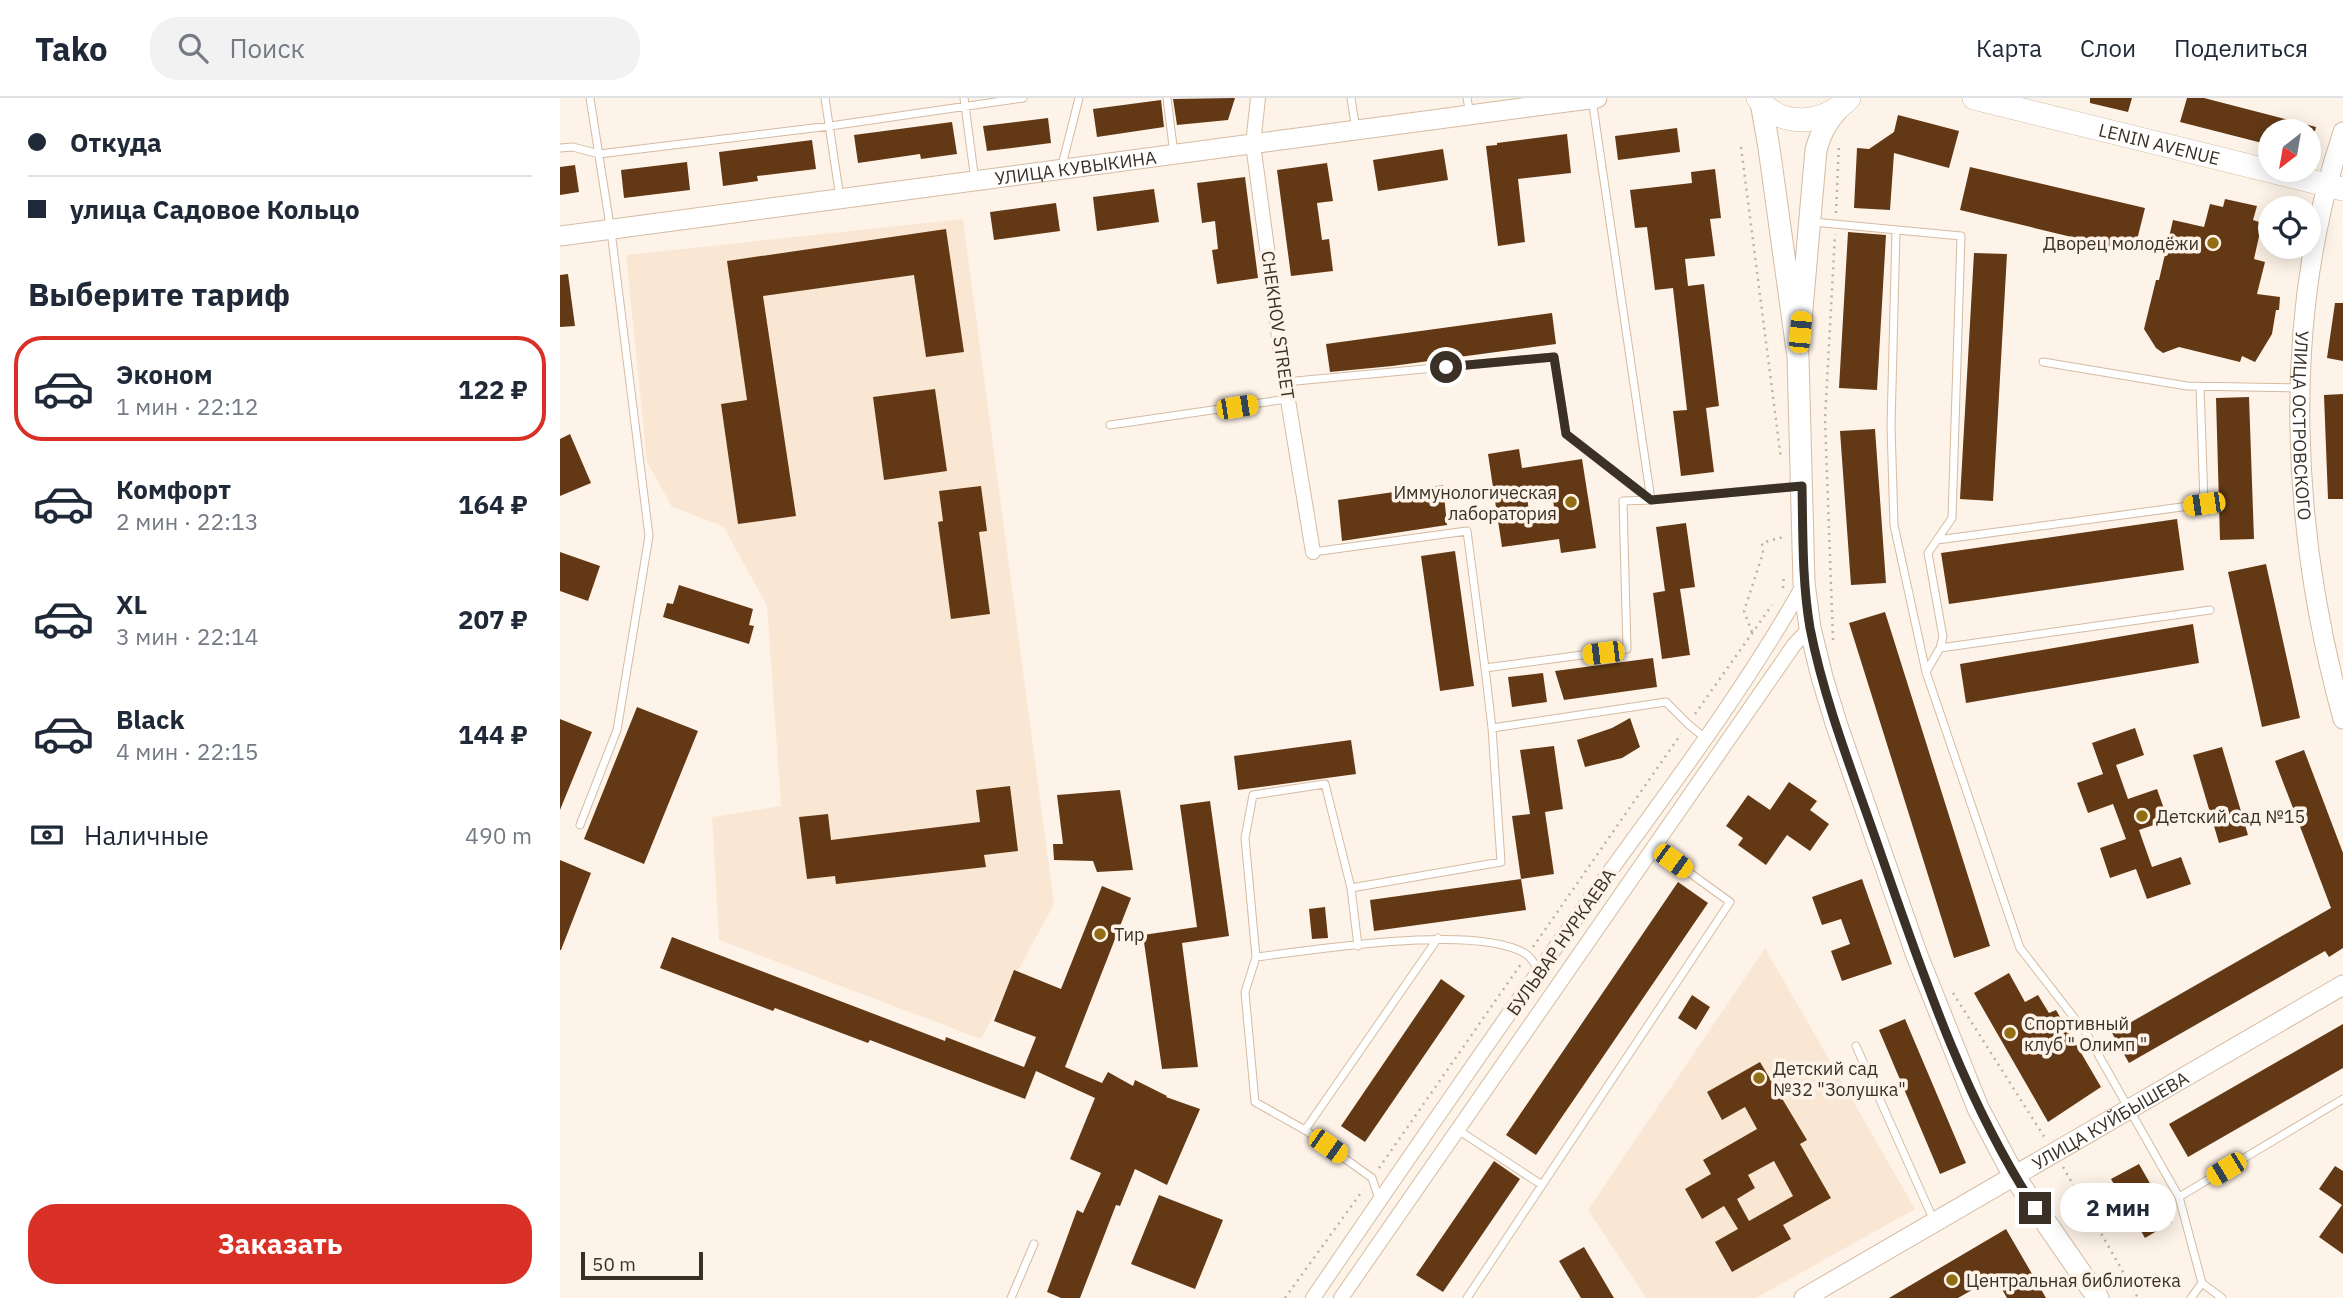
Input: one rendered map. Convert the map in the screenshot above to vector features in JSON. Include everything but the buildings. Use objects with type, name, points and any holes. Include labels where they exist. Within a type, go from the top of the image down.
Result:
[{"type":"main road","name":"LENIN AVENUE","points":[[1974,98],[2335,187]]},
{"type":"main road","points":[[1759,100],[1779,115],[1800,120],[1814,119],[1844,103]]},
{"type":"main road","points":[[1759,100],[1769,148],[1798,357]]},
{"type":"main road","points":[[1844,103],[1828,120],[1816,150],[1798,357],[1793,486],[1810,628],[1836,723],[1916,953],[1978,1108],[2014,1176],[2098,1298]]},
{"type":"street","name":"CHEKHOV STREET","points":[[1258,98],[1253,144],[1285,383],[1313,552]]},
{"type":"street","name":"УЛИЦА КУВЫКИНА","points":[[1592,99],[1597,98]]},
{"type":"street","name":"УЛИЦА КУВЫКИНА","points":[[560,236],[1356,130],[1468,107],[1605,98]]},
{"type":"street","name":"УЛИЦА ОСТРОВСКОГО","points":[[2343,132],[2335,187],[2309,291],[2301,388],[2302,469],[2311,571],[2325,647],[2343,719]]},
{"type":"street","name":"БУЛЬВАР НУРКАЕВА","points":[[1313,1298],[1539,971],[1705,738],[1787,614],[1804,583]]},
{"type":"street","name":"БУЛЬВАР НУРКАЕВА","points":[[1341,1298],[1794,645],[1810,628]]},
{"type":"street","name":"УЛИЦА КУЙБЫШЕВА","points":[[1804,1298],[2343,985]]},
{"type":"lane","points":[[580,825],[617,730],[649,536],[610,230],[590,98]]},
{"type":"lane","points":[[825,98],[840,199]]},
{"type":"lane","points":[[560,148],[573,147],[599,154],[830,127],[965,102],[1023,98]]},
{"type":"lane","points":[[1061,170],[1079,98]]},
{"type":"lane","points":[[1167,98],[1174,155]]},
{"type":"lane","points":[[1351,98],[1356,130]]},
{"type":"lane","points":[[1592,99],[1651,500]]},
{"type":"lane","points":[[965,102],[975,181]]},
{"type":"lane","points":[[1810,222],[1961,236],[1952,518],[1928,553],[1943,637],[1940,648],[1926,672]]},
{"type":"lane","points":[[1896,230],[1891,426],[1894,525],[1926,672],[2020,948],[2086,1033],[2179,1197],[2202,1283],[2222,1298]]},
{"type":"lane","points":[[1285,383],[1554,357],[1566,434],[1651,500]]},
{"type":"lane","points":[[2043,362],[2187,386],[2301,388]]},
{"type":"lane","points":[[1937,540],[2204,504],[2200,386]]},
{"type":"lane","points":[[1110,425],[1288,399]]},
{"type":"lane","points":[[1485,668],[1627,649],[1623,501],[1793,486]]},
{"type":"lane","points":[[1313,552],[1467,531],[1492,728],[1501,862],[1351,888]]},
{"type":"lane","points":[[1940,648],[2210,610]]},
{"type":"lane","points":[[1492,728],[1667,702],[1705,738]]},
{"type":"lane","points":[[1358,946],[1351,888],[1325,784],[1254,795],[1245,838],[1256,957],[1245,992],[1255,1102],[1305,1130],[1372,1178],[1380,1201]]},
{"type":"lane","points":[[1467,1298],[1730,902],[1654,847]]},
{"type":"lane","points":[[1256,957],[1438,938],[1504,944],[1528,955],[1539,971]]},
{"type":"lane","points":[[1305,1130],[1438,938]]},
{"type":"lane","points":[[1856,1046],[1934,1222]]},
{"type":"lane","points":[[2179,1197],[2343,1099]]},
{"type":"lane","points":[[1458,1130],[1542,1185]]},
{"type":"lane","points":[[1011,1298],[1034,1244]]},
{"type":"lane","points":[[2191,1298],[2202,1283]]},
{"type":"path","points":[[1833,640],[1825,419],[1840,137]]},
{"type":"path","points":[[1741,147],[1793,486]]},
{"type":"path","points":[[1752,632],[1744,611],[1763,553],[1762,544],[1786,537]]},
{"type":"path","points":[[1783,591],[1784,564]]},
{"type":"path","points":[[1688,724],[1775,602]]},
{"type":"path","points":[[1951,989],[2054,1152],[2138,1298]]},
{"type":"path","points":[[1285,1298],[1372,1178]]},
{"type":"shaded area","points":[[963,219],[1054,904],[981,1039],[719,940],[712,817],[781,806],[767,606],[723,526],[672,507],[647,462],[626,255]]},
{"type":"shaded area","name":"Детский сад №32 \"Золушка\"","points":[[1765,948],[1915,1209],[1756,1298],[1646,1298],[1588,1210]]},
{"type":"place","name":"Дворец молодёжи","points":[[2213,243]]},
{"type":"place","name":"Иммунологическая лаборатория","points":[[1571,502]]},
{"type":"place","name":"Детский сад №15","points":[[2142,816]]},
{"type":"place","name":"Тир","points":[[1100,934]]},
{"type":"place","name":"Спортивный клуб \" Олимп \"","points":[[2010,1033]]},
{"type":"place","name":"Детский сад №32 \"Золушка\"","points":[[1759,1078]]},
{"type":"place","name":"Центральная библиотека","points":[[1952,1280]]},
{"type":"route","points":[[1446,367],[1554,357],[1566,434],[1651,500],[1802,486],[1804,583],[1810,628],[1836,723],[1916,953],[1953,1049],[1978,1108],[2014,1176],[2035,1208]]}]
